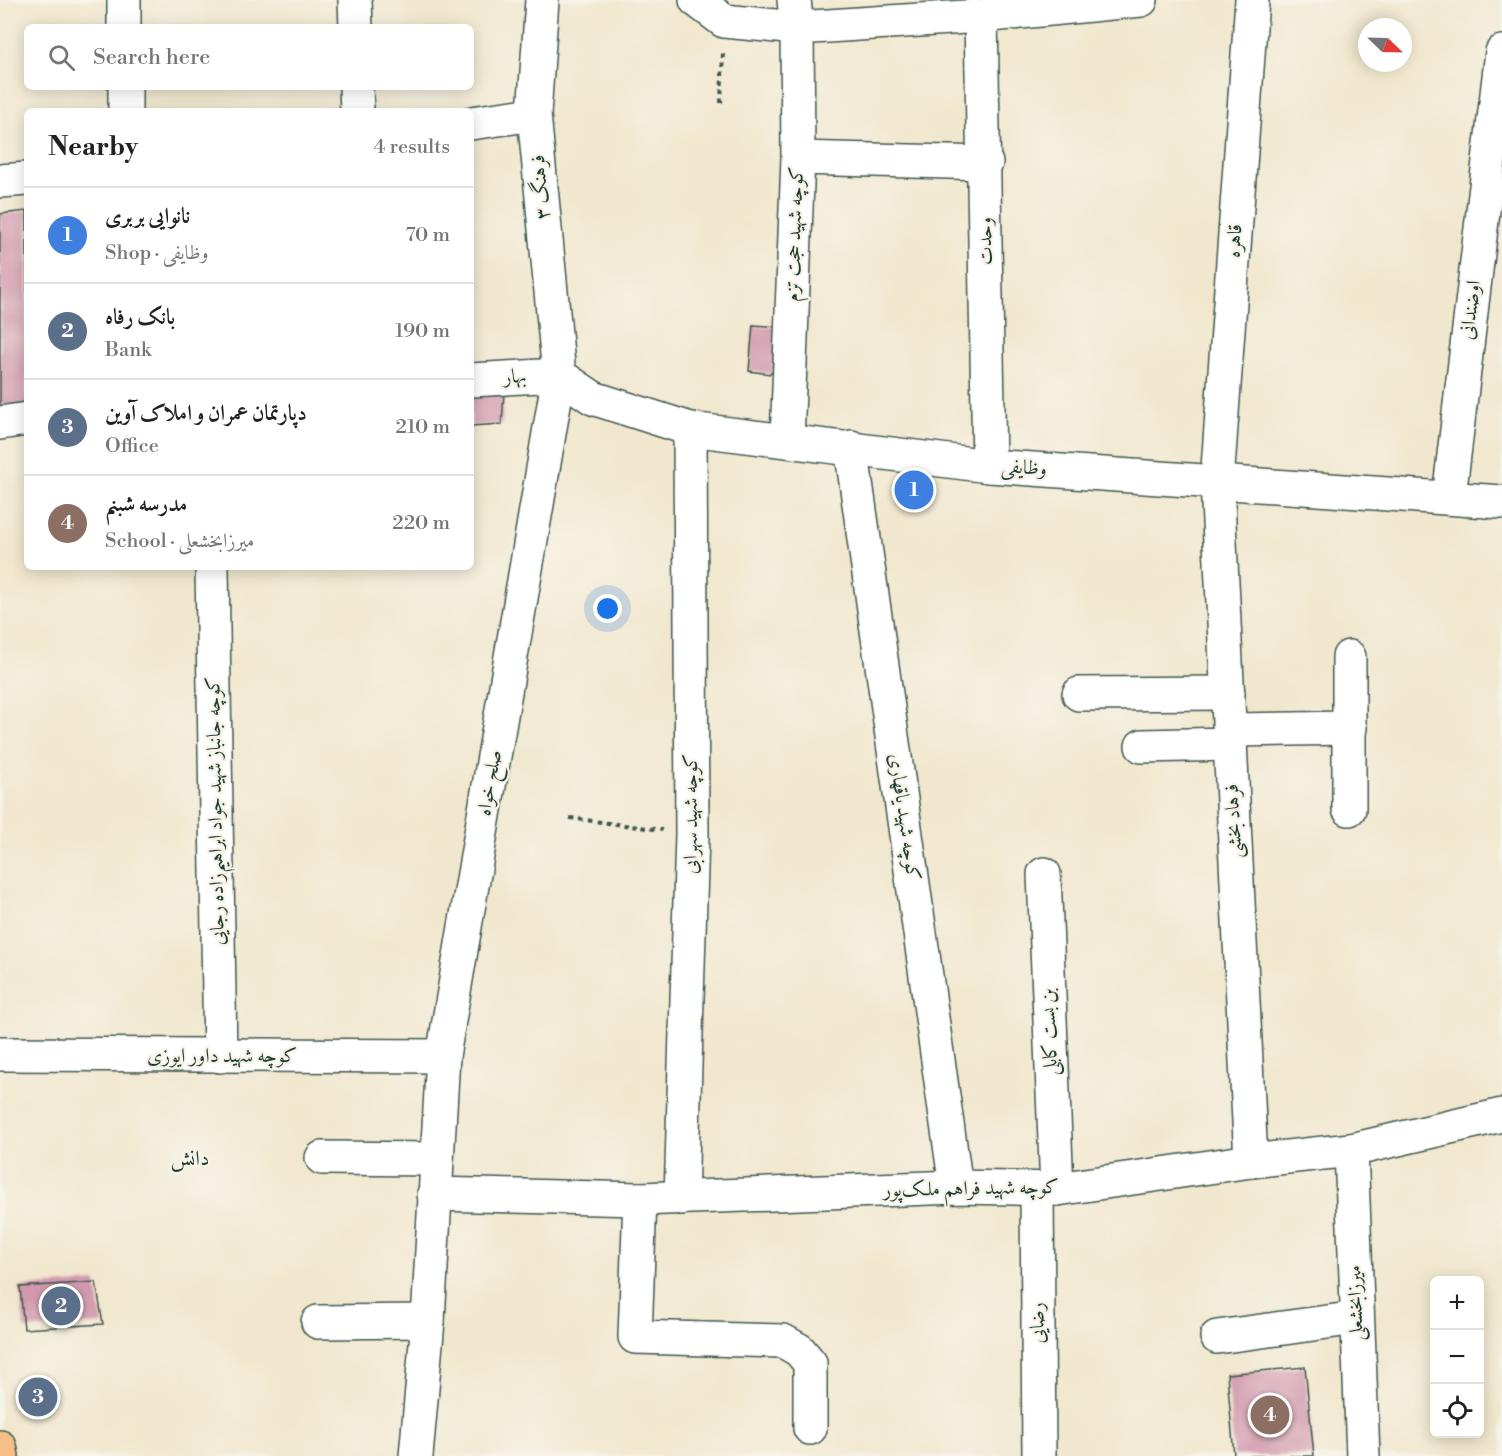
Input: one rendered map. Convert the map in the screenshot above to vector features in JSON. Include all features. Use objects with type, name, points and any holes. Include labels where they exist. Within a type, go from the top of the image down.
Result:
[{"type":"main road","points":[[0,1447],[2,1456]]},
{"type":"street","points":[[124,0],[124,24]]},
{"type":"street","points":[[355,0],[356,24]]},
{"type":"street","name":"فرهنگ ۳","points":[[542,0],[534,114],[559,375]]},
{"type":"street","points":[[696,0],[724,21],[796,14],[981,16],[1141,0]]},
{"type":"street","name":"قاهره","points":[[1217,482],[1252,0]]},
{"type":"street","name":"کوچه شهید حجت تزم","points":[[788,440],[798,158],[796,14]]},
{"type":"street","name":"وحدت","points":[[981,16],[986,163],[989,465]]},
{"type":"street","name":"اوضندانی","points":[[1449,497],[1502,52]]},
{"type":"street","points":[[125,90],[125,108]]},
{"type":"street","points":[[356,90],[357,108]]},
{"type":"street","points":[[474,123],[534,114]]},
{"type":"street","points":[[798,158],[986,163]]},
{"type":"street","points":[[0,181],[24,179]]},
{"type":"street","name":"وظایفی","points":[[559,375],[593,398],[690,429],[989,465],[1502,502]]},
{"type":"street","name":"بهار","points":[[474,380],[559,375]]},
{"type":"street","name":"صلح خواه","points":[[416,1456],[428,1322],[443,1056],[559,375]]},
{"type":"street","points":[[0,423],[24,419]]},
{"type":"street","name":"کوچه شهید سهرابی","points":[[681,1198],[692,834],[690,429]]},
{"type":"street","name":"کوچه شهید یاقهاری","points":[[851,447],[956,1187]]},
{"type":"street","name":"فرهاد بخشی","points":[[1217,482],[1251,1161]]},
{"type":"street","name":"کوچه جانباز شهید جواد ابراهیم‌زاده رجایی","points":[[212,570],[220,1056]]},
{"type":"street","points":[[1349,657],[1349,809]]},
{"type":"street","points":[[1080,694],[1228,693]]},
{"type":"street","points":[[1142,746],[1350,728]]},
{"type":"street","name":"بن بست کابلی","points":[[1044,874],[1047,1190]]},
{"type":"street","name":"کوچه شهید داور ایوزی","points":[[0,1054],[443,1056]]},
{"type":"street","name":"کوچه شهید فراهم ملک‌پور","points":[[434,1194],[640,1199],[956,1187],[1047,1190],[1251,1161],[1351,1150],[1502,1115]]},
{"type":"street","name":"میرزابخشعلی","points":[[1351,1150],[1363,1456]]},
{"type":"street","points":[[322,1158],[436,1159]]},
{"type":"street","name":"رضایی","points":[[1039,1456],[1047,1190]]},
{"type":"street","points":[[640,1199],[635,1336],[783,1341],[800,1350],[810,1363],[810,1428]]},
{"type":"street","points":[[1217,1337],[1357,1318]]},
{"type":"street","points":[[318,1322],[428,1322]]},
{"type":"path","points":[[721,103],[724,21]]},
{"type":"path","points":[[570,818],[692,834]]},
{"type":"building","points":[[24,211],[24,406],[0,410],[0,214]]},
{"type":"building","points":[[753,325],[781,327],[779,365],[770,374],[749,371]]},
{"type":"building","points":[[474,388],[504,393],[502,424],[474,426]]},
{"type":"building","points":[[96,1282],[103,1324],[24,1329],[20,1287]]},
{"type":"building","points":[[1305,1367],[1314,1456],[1234,1456],[1227,1374]]},
{"type":"place","name":"نانوایی بربری","points":[[914,490]]},
{"type":"place","name":"بانک رفاه","points":[[61,1306]]},
{"type":"place","name":"دپارتمان عمران و املاک آوین","points":[[38,1397]]},
{"type":"place","name":"مدرسه شبنم","points":[[1270,1415]]},
{"type":"district","name":"دانش","points":[[190,1159]]}]
